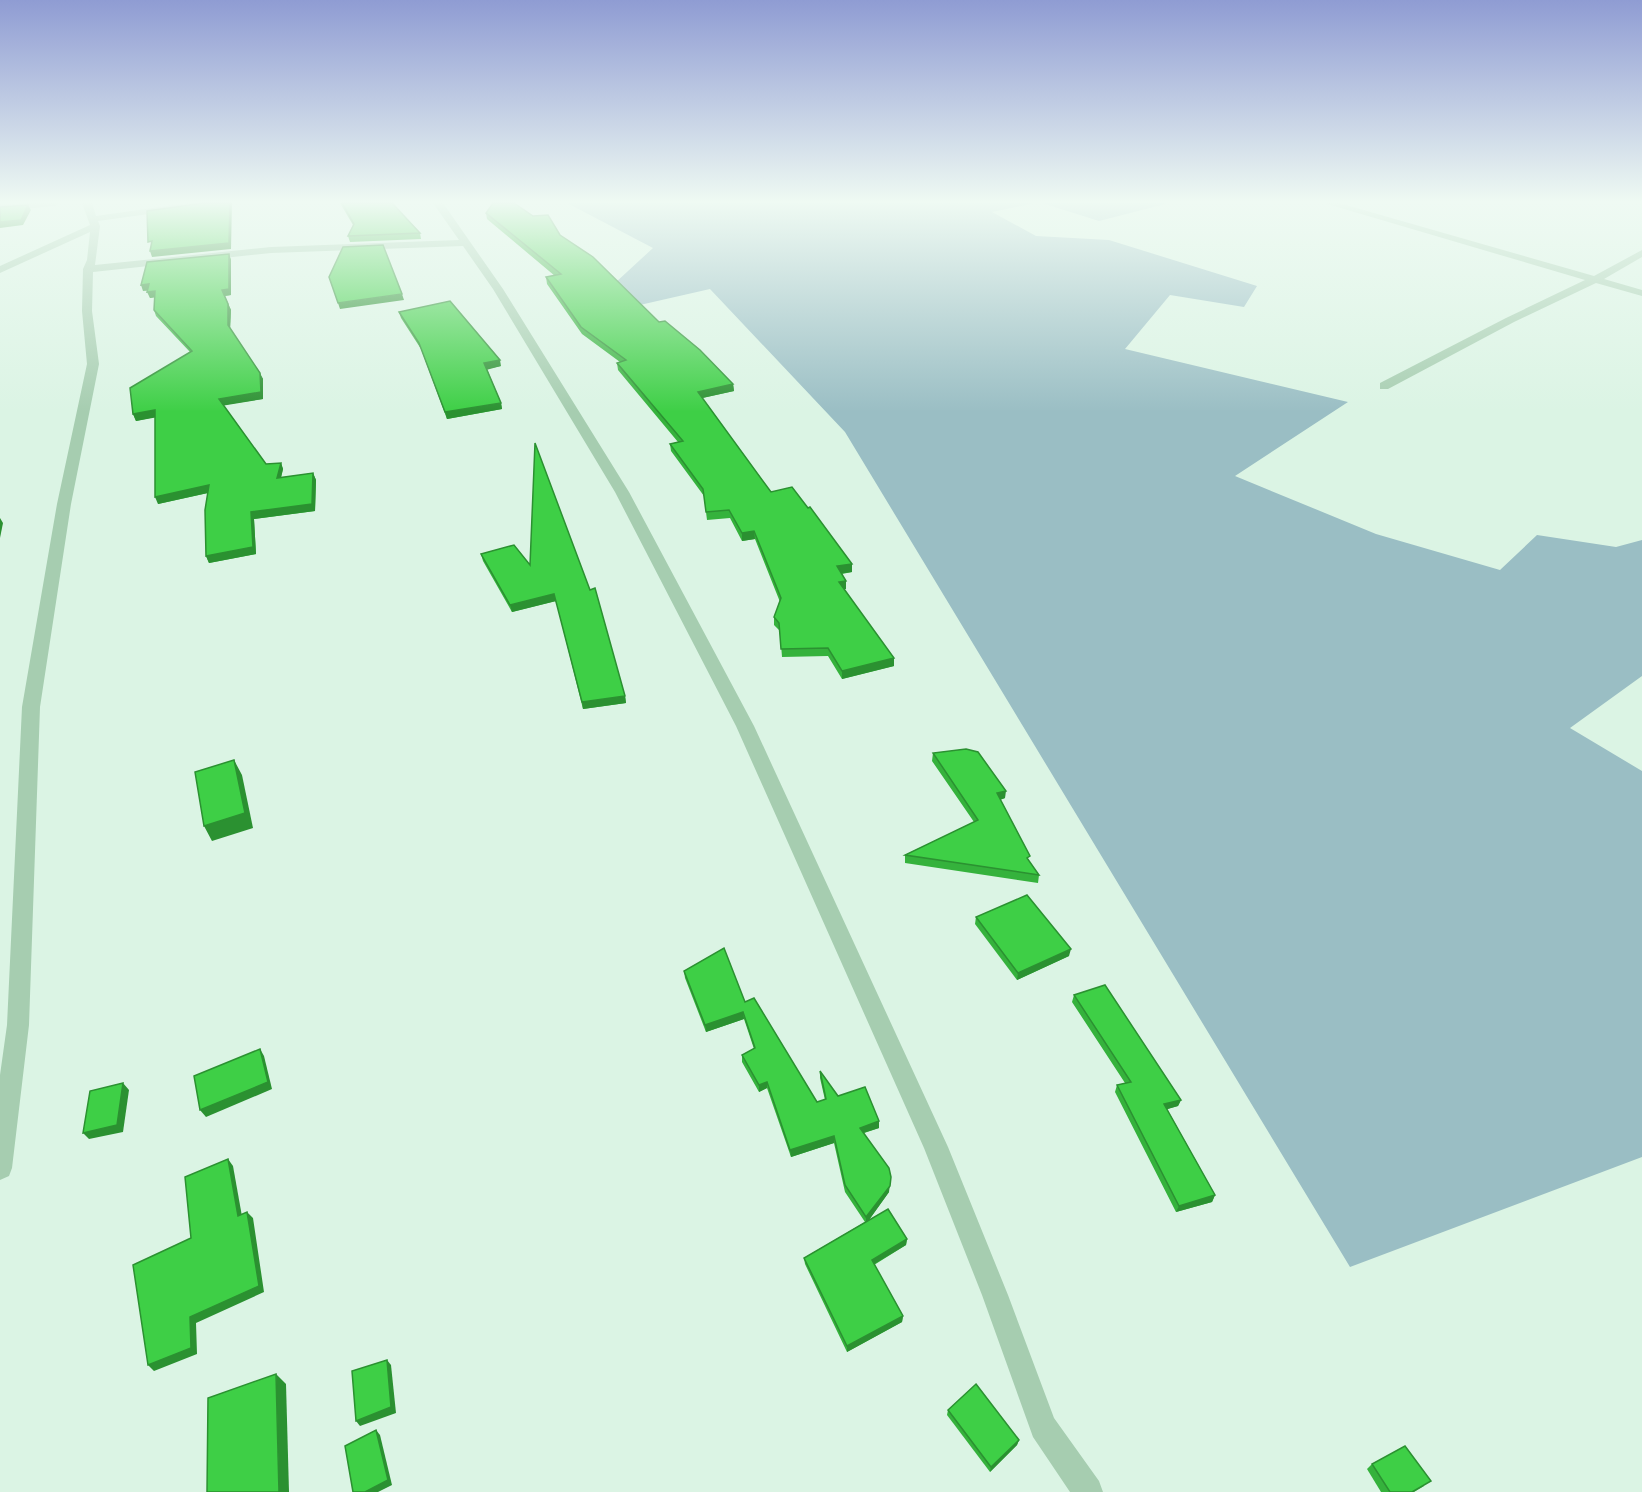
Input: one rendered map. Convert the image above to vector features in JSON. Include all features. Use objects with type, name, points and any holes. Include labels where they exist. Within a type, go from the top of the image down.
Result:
[{"type":"street","points":[[0,1168],[18,1025],[31,707],[64,504],[93,364],[87,311],[88,273]]},
{"type":"street","points":[[487,273],[622,492],[745,726],[936,1147],[991,1284],[1043,1427],[1088,1492]]},
{"type":"street","points":[[1574,273],[1642,293]]},
{"type":"street","points":[[1384,386],[1510,320],[1607,273]]},
{"type":"shaded area","points":[[626,273],[1214,273],[1257,286],[1244,307],[1170,295],[1125,349],[1348,402],[1235,476],[1376,534],[1500,570],[1537,535],[1616,547],[1642,540],[1642,676],[1570,728],[1642,771],[1642,1157],[1350,1267],[845,432],[710,289],[609,312],[602,295]]},
{"type":"building","points":[[144,273],[229,273],[229,289],[222,290],[228,304],[228,325],[260,373],[261,392],[219,399],[266,464],[281,463],[277,478],[313,473],[312,504],[251,512],[253,547],[206,556],[205,510],[209,485],[155,497],[155,410],[133,414],[130,388],[192,351],[154,310],[155,291],[147,292],[149,284],[141,285]]},
{"type":"building","points":[[331,273],[394,273],[402,294],[338,303],[329,277]]},
{"type":"building","points":[[559,273],[609,273],[659,322],[665,321],[700,350],[733,384],[698,392],[771,492],[792,487],[808,508],[810,507],[852,564],[837,566],[846,581],[839,582],[894,658],[842,671],[828,648],[781,649],[779,623],[774,617],[781,598],[754,531],[742,533],[729,510],[706,512],[703,489],[670,444],[683,441],[617,363],[626,360],[581,327],[546,277],[561,274]]},
{"type":"building","points":[[450,301],[500,360],[484,363],[501,403],[445,412],[419,343],[399,312]]},
{"type":"building","points":[[535,443],[590,590],[595,588],[625,696],[582,702],[554,594],[510,605],[481,554],[514,545],[530,565]]},
{"type":"building","points":[[966,749],[978,752],[1006,791],[997,793],[1030,856],[1027,858],[1039,875],[905,855],[978,820],[933,753]]},
{"type":"building","points":[[234,760],[245,813],[204,826],[195,772]]},
{"type":"building","points":[[1027,895],[1071,949],[1018,973],[976,917]]},
{"type":"building","points":[[724,948],[745,1002],[754,998],[817,1102],[826,1099],[820,1071],[838,1096],[865,1087],[879,1121],[860,1128],[889,1168],[891,1177],[890,1186],[866,1217],[845,1185],[834,1136],[790,1150],[767,1082],[759,1085],[742,1055],[755,1048],[743,1012],[705,1025],[684,971]]},
{"type":"building","points":[[1105,985],[1181,1100],[1164,1104],[1215,1195],[1179,1206],[1117,1085],[1131,1082],[1074,995]]},
{"type":"building","points":[[260,1049],[268,1082],[200,1110],[194,1076]]},
{"type":"building","points":[[123,1083],[117,1125],[83,1133],[90,1091]]},
{"type":"building","points":[[228,1159],[238,1216],[247,1212],[259,1286],[190,1317],[191,1348],[148,1365],[133,1265],[191,1238],[185,1177]]},
{"type":"building","points":[[888,1209],[907,1239],[872,1260],[903,1316],[847,1346],[804,1258]]},
{"type":"building","points":[[387,1360],[391,1407],[356,1421],[352,1371]]},
{"type":"building","points":[[276,1374],[279,1492],[207,1492],[208,1398]]},
{"type":"building","points":[[976,1384],[1019,1440],[991,1467],[948,1410]]},
{"type":"building","points":[[376,1430],[388,1480],[365,1492],[353,1492],[345,1446]]},
{"type":"building","points":[[1405,1446],[1431,1481],[1412,1492],[1390,1492],[1372,1464]]}]
